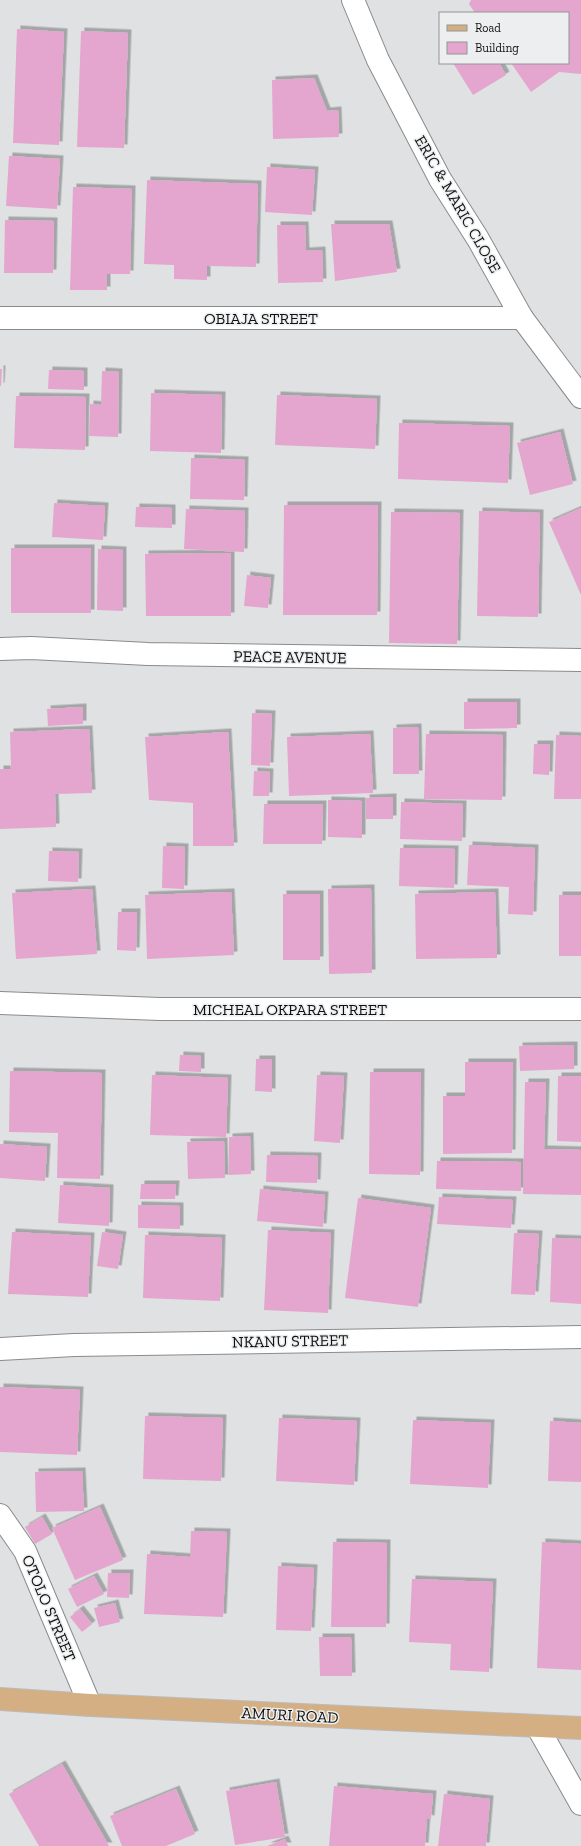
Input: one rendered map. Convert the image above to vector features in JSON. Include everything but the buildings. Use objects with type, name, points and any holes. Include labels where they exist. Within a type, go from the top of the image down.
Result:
[{"type":"main road","name":"AMURI ROAD","points":[[0,1699],[90,1705],[581,1728]]},
{"type":"street","name":"ERIC & MARIC CLOSE","points":[[353,0],[378,60],[440,179],[478,239],[522,318],[581,397]]},
{"type":"street","name":"OBIAJA STREET","points":[[0,318],[522,318]]},
{"type":"street","name":"PEACE AVENUE","points":[[0,648],[31,648],[156,655],[581,660]]},
{"type":"street","name":"MICHEAL OKPARA STREET","points":[[0,1003],[160,1009],[581,1009]]},
{"type":"street","name":"NKANU STREET","points":[[0,1349],[74,1345],[581,1337]]},
{"type":"street","name":"OTOLO STREET","points":[[1,1518],[25,1551],[90,1705]]},
{"type":"street","points":[[538,1726],[581,1804]]}]
